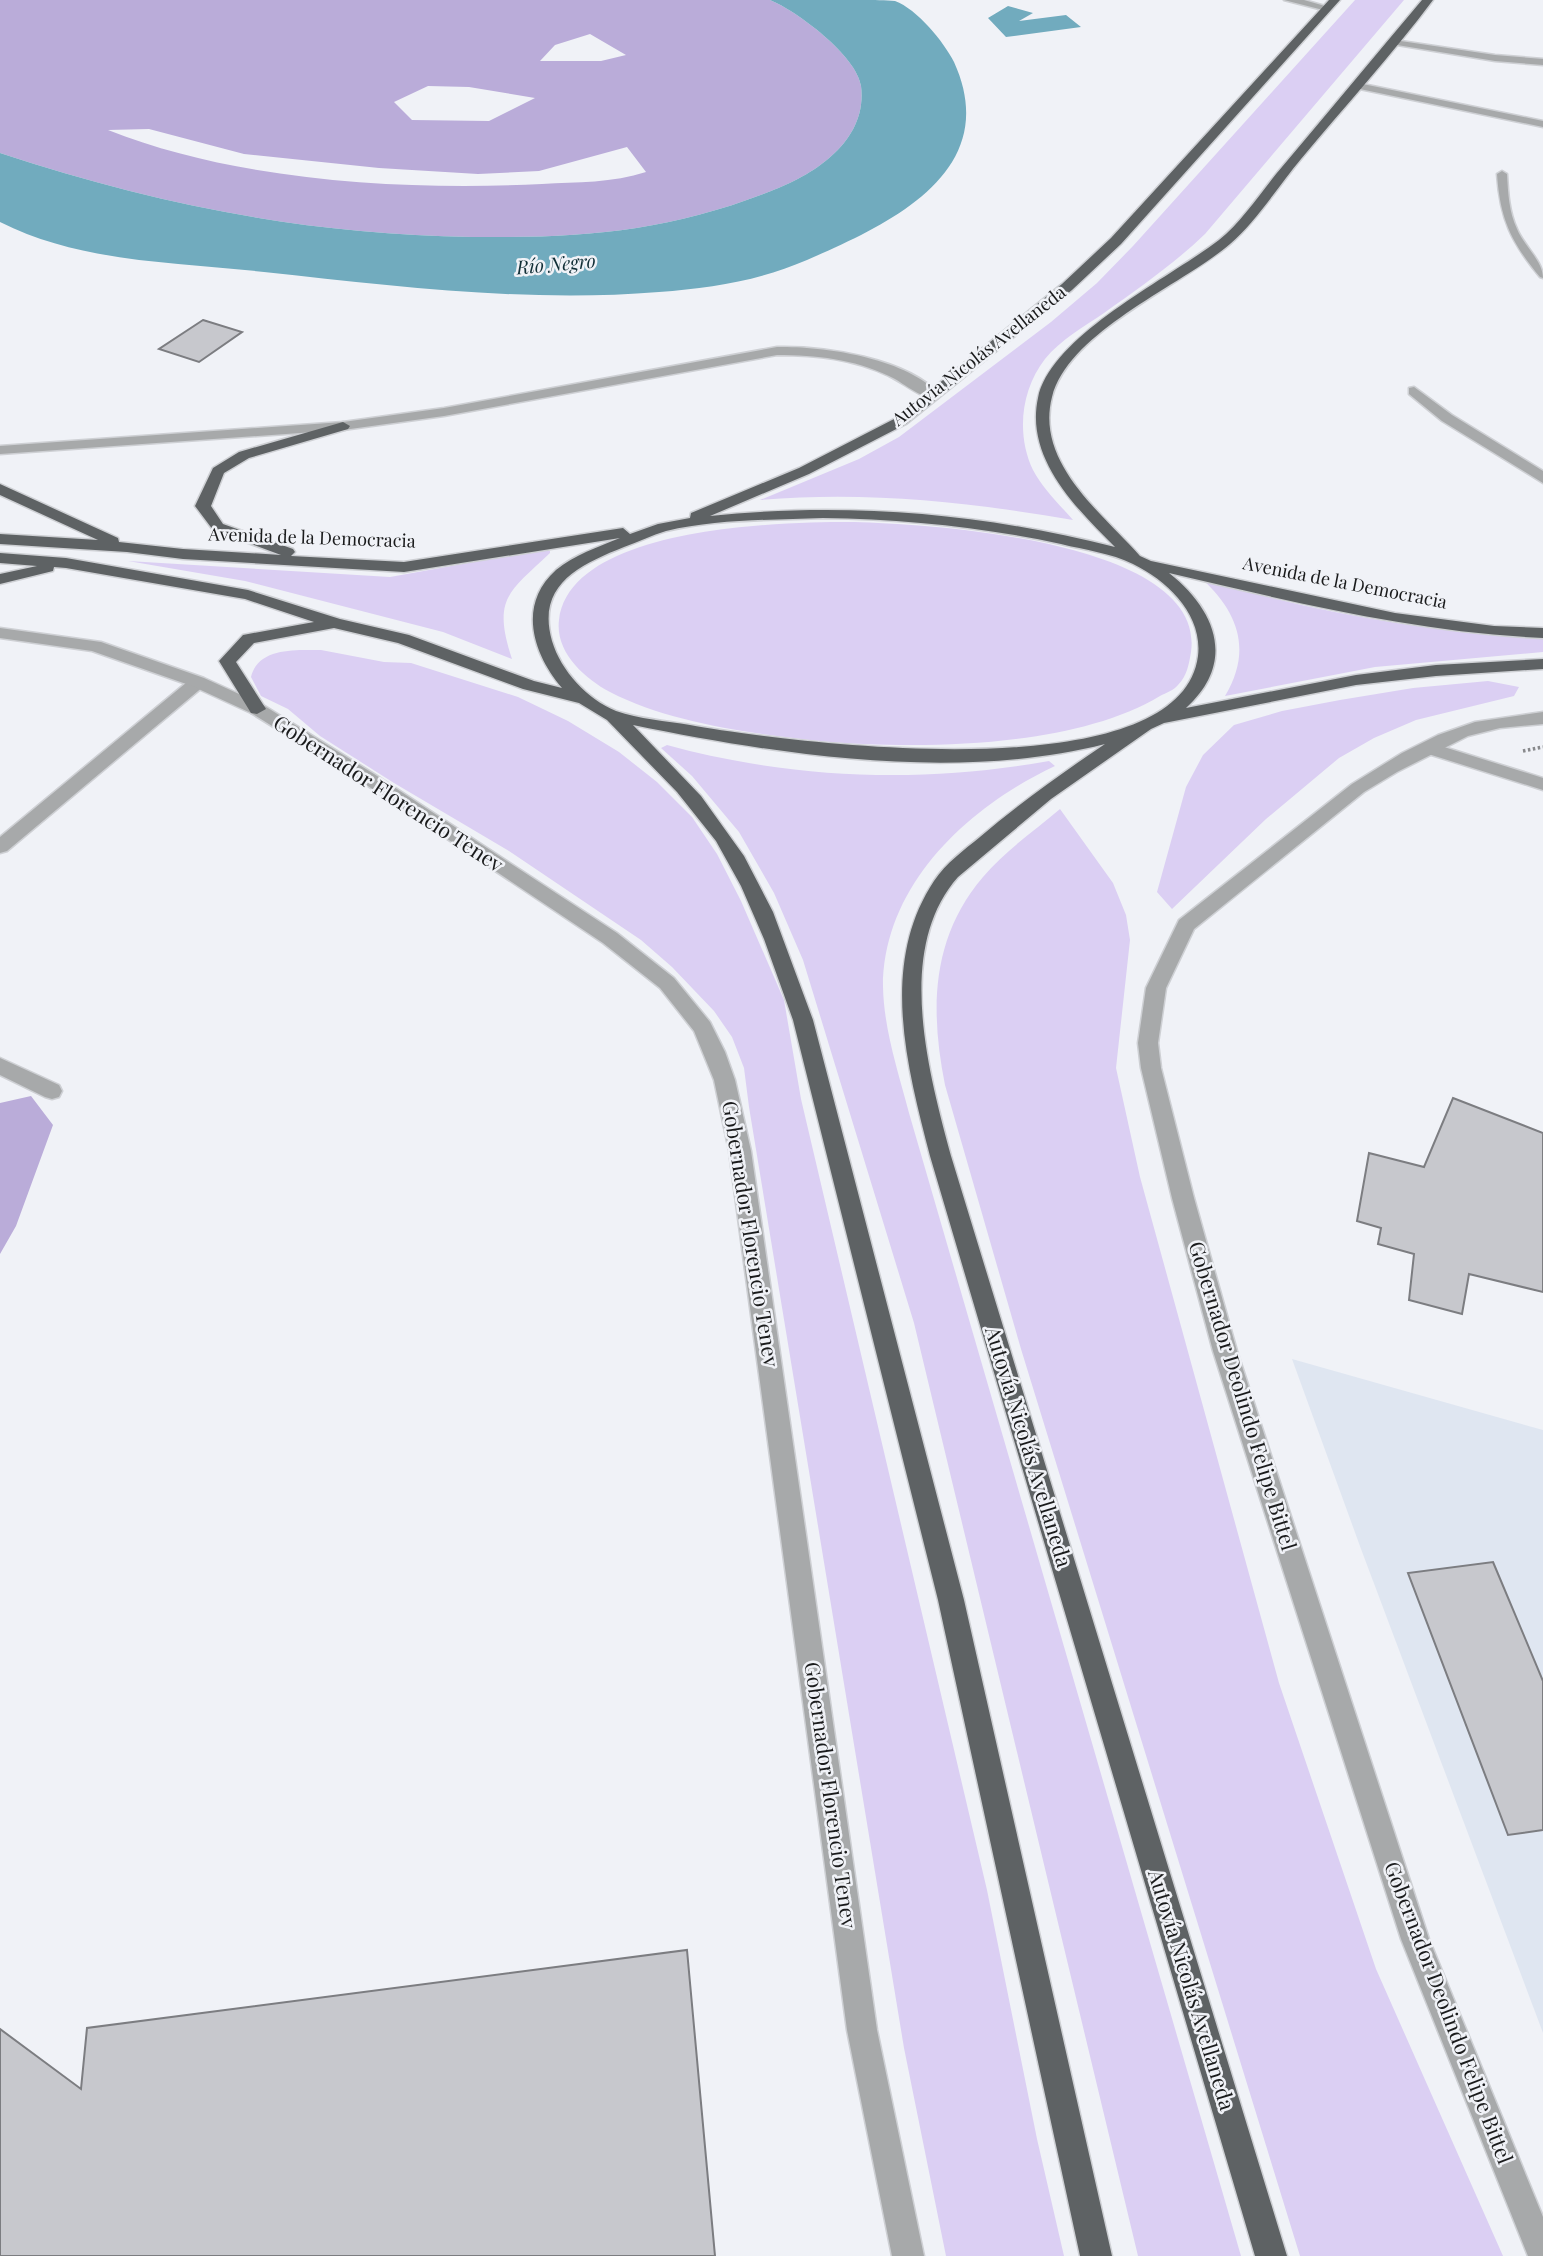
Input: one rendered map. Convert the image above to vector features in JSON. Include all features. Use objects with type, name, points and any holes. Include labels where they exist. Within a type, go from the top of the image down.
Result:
[{"type":"highway","points":[[1138,561],[1077,499],[1047,449],[1040,427],[1044,398],[1050,381],[1078,346],[1119,313],[1212,253],[1244,222],[1428,0]]},
{"type":"highway","name":"Autovía Nicolás Avellaneda","points":[[667,526],[834,457],[901,421],[1067,287],[1116,241],[1331,4]]},
{"type":"highway","points":[[343,426],[244,455],[218,471],[203,506],[218,527],[281,551],[351,563]]},
{"type":"highway","points":[[0,489],[127,547]]},
{"type":"highway","name":"Avenida de la Democracia","points":[[0,539],[127,547],[183,554],[404,567],[667,526],[823,513],[898,515],[976,523],[1037,534],[1138,561],[1393,616],[1456,626],[1543,633]]},
{"type":"highway","points":[[667,526],[578,561],[550,585],[543,598],[539,620],[545,650],[566,683],[613,716],[705,813],[740,866],[771,930],[803,1020],[951,1600],[1096,2256]]},
{"type":"highway","points":[[0,558],[66,563],[248,594],[335,623],[403,639],[529,685],[587,699]]},
{"type":"highway","name":"Autovía Nicolás Avellaneda","points":[[1138,561],[1186,597],[1202,622],[1208,645],[1202,677],[1178,706],[1046,791],[984,843],[941,885],[925,917],[918,943],[912,975],[911,1006],[919,1073],[970,1254],[1271,2256]]},
{"type":"highway","points":[[0,579],[66,563]]},
{"type":"highway","points":[[257,709],[227,661],[249,639],[335,623]]},
{"type":"highway","points":[[613,716],[730,739],[823,752],[897,757],[979,755],[1057,748],[1095,740],[1151,722],[1351,681],[1445,670],[1543,664]]},
{"type":"street","points":[[1289,0],[1331,4]]},
{"type":"street","points":[[0,450],[343,426],[443,412],[777,351],[831,351],[912,381],[933,395]]},
{"type":"street","points":[[1413,391],[1447,418],[1543,478]]},
{"type":"street","name":"Gobernador Florencio Tenev","points":[[0,633],[94,646],[198,682],[257,709],[368,778],[649,965],[697,1015],[714,1048],[732,1107],[740,1150],[862,2030],[908,2256]]},
{"type":"street","points":[[0,846],[198,682]]},
{"type":"street","name":"Gobernador Deolindo Felipe Bittel","points":[[1543,718],[1498,722],[1450,736],[1358,788],[1186,925],[1156,988],[1148,1043],[1183,1198],[1225,1351],[1415,1939],[1543,2255]]},
{"type":"street","points":[[1428,748],[1543,784]]},
{"type":"street","points":[[0,1066],[52,1091]]},
{"type":"lane","points":[[1394,42],[1495,58],[1543,62]]},
{"type":"lane","points":[[1358,86],[1543,124]]},
{"type":"lane","points":[[1502,174],[1503,202],[1516,242],[1543,275]]},
{"type":"shaded area","points":[[0,0],[770,0],[810,24],[838,49],[849,61],[861,86],[861,106],[847,139],[835,153],[804,176],[771,191],[696,216],[588,234],[472,237],[410,235],[291,223],[175,202],[117,188],[0,153]],"holes":[[[590,34],[626,55],[601,61],[540,61],[555,45]],[[428,86],[469,87],[535,98],[489,121],[412,120],[394,102]],[[149,129],[244,154],[379,168],[478,174],[539,171],[627,147],[646,172],[608,180],[489,186],[434,186],[322,179],[211,161],[108,130]]]},
{"type":"shaded area","points":[[1355,0],[1404,0],[1205,234],[1156,275],[1065,340],[1051,352],[1037,371],[1026,398],[1024,442],[1033,470],[1073,520],[917,500],[839,497],[760,500],[859,459],[899,437],[1051,322],[1097,283],[1133,246]]},
{"type":"shaded area","points":[[848,522],[935,527],[993,534],[1053,545],[1109,561],[1154,584],[1184,614],[1191,652],[1186,674],[1170,691],[1125,713],[1085,726],[995,741],[860,744],[740,731],[659,712],[610,692],[590,679],[573,663],[562,643],[559,620],[572,589],[599,565],[637,548],[681,536],[729,528]]},
{"type":"shaded area","points":[[541,550],[550,553],[524,577],[508,598],[504,609],[506,639],[512,659],[443,632],[245,581],[128,561],[390,577]]},
{"type":"shaded area","points":[[1202,579],[1285,601],[1371,619],[1458,631],[1543,638],[1543,652],[1375,667],[1225,696],[1238,664],[1238,633],[1225,605]]},
{"type":"shaded area","points":[[321,650],[384,662],[411,663],[518,697],[568,721],[619,752],[657,782],[692,817],[717,854],[741,901],[784,1000],[801,1099],[987,1890],[1037,2139],[1064,2256],[946,2256],[904,2048],[744,1068],[732,1037],[714,1011],[672,967],[641,940],[509,851],[320,736],[288,709],[261,696],[251,677],[261,660],[279,652]]},
{"type":"shaded area","points":[[1488,681],[1519,687],[1514,696],[1416,720],[1374,738],[1339,758],[1266,819],[1172,909],[1157,892],[1186,787],[1203,755],[1234,725],[1282,711],[1340,700],[1413,688]]},
{"type":"shaded area","points":[[667,745],[761,765],[857,774],[953,773],[1049,761],[1055,766],[991,803],[962,827],[936,854],[914,883],[898,915],[887,950],[884,1003],[892,1050],[909,1113],[1241,2256],[1138,2256],[914,1323],[803,960],[774,893],[739,832],[692,776],[661,748]]},
{"type":"shaded area","points":[[1060,809],[1113,883],[1126,915],[1130,940],[1116,1068],[1140,1177],[1279,1683],[1376,1969],[1503,2256],[1300,2256],[1021,1349],[945,1085],[937,1029],[937,1002],[944,950],[966,900],[1001,858]]},
{"type":"shaded area","points":[[31,1096],[53,1125],[16,1226],[0,1254],[0,1103]]},
{"type":"shaded area","points":[[1292,1359],[1543,1430],[1543,2033],[1361,1549]]},
{"type":"water","name":"Río Negro","points":[[770,0],[884,0],[903,5],[929,27],[949,54],[954,62],[965,101],[964,134],[951,163],[930,189],[903,211],[872,229],[807,260],[771,273],[716,286],[610,295],[461,291],[129,259],[63,246],[0,222],[0,153],[117,188],[175,202],[291,223],[350,230],[472,237],[550,236],[624,230],[696,216],[771,191],[804,176],[835,153],[856,123],[861,106],[861,86],[849,61],[810,24]]},
{"type":"water","points":[[1008,6],[1033,13],[1019,21],[1066,15],[1081,27],[1006,37],[988,18]]},
{"type":"building","points":[[203,320],[242,332],[199,362],[159,349]]},
{"type":"building","points":[[1453,1098],[1543,1133],[1543,1292],[1469,1274],[1462,1314],[1409,1300],[1414,1254],[1378,1244],[1381,1228],[1357,1221],[1369,1153],[1424,1167]]},
{"type":"building","points":[[1493,1562],[1543,1681],[1543,1830],[1508,1835],[1408,1573]]},
{"type":"building","points":[[687,1950],[715,2256],[0,2256],[0,2029],[81,2089],[87,2028]]}]
